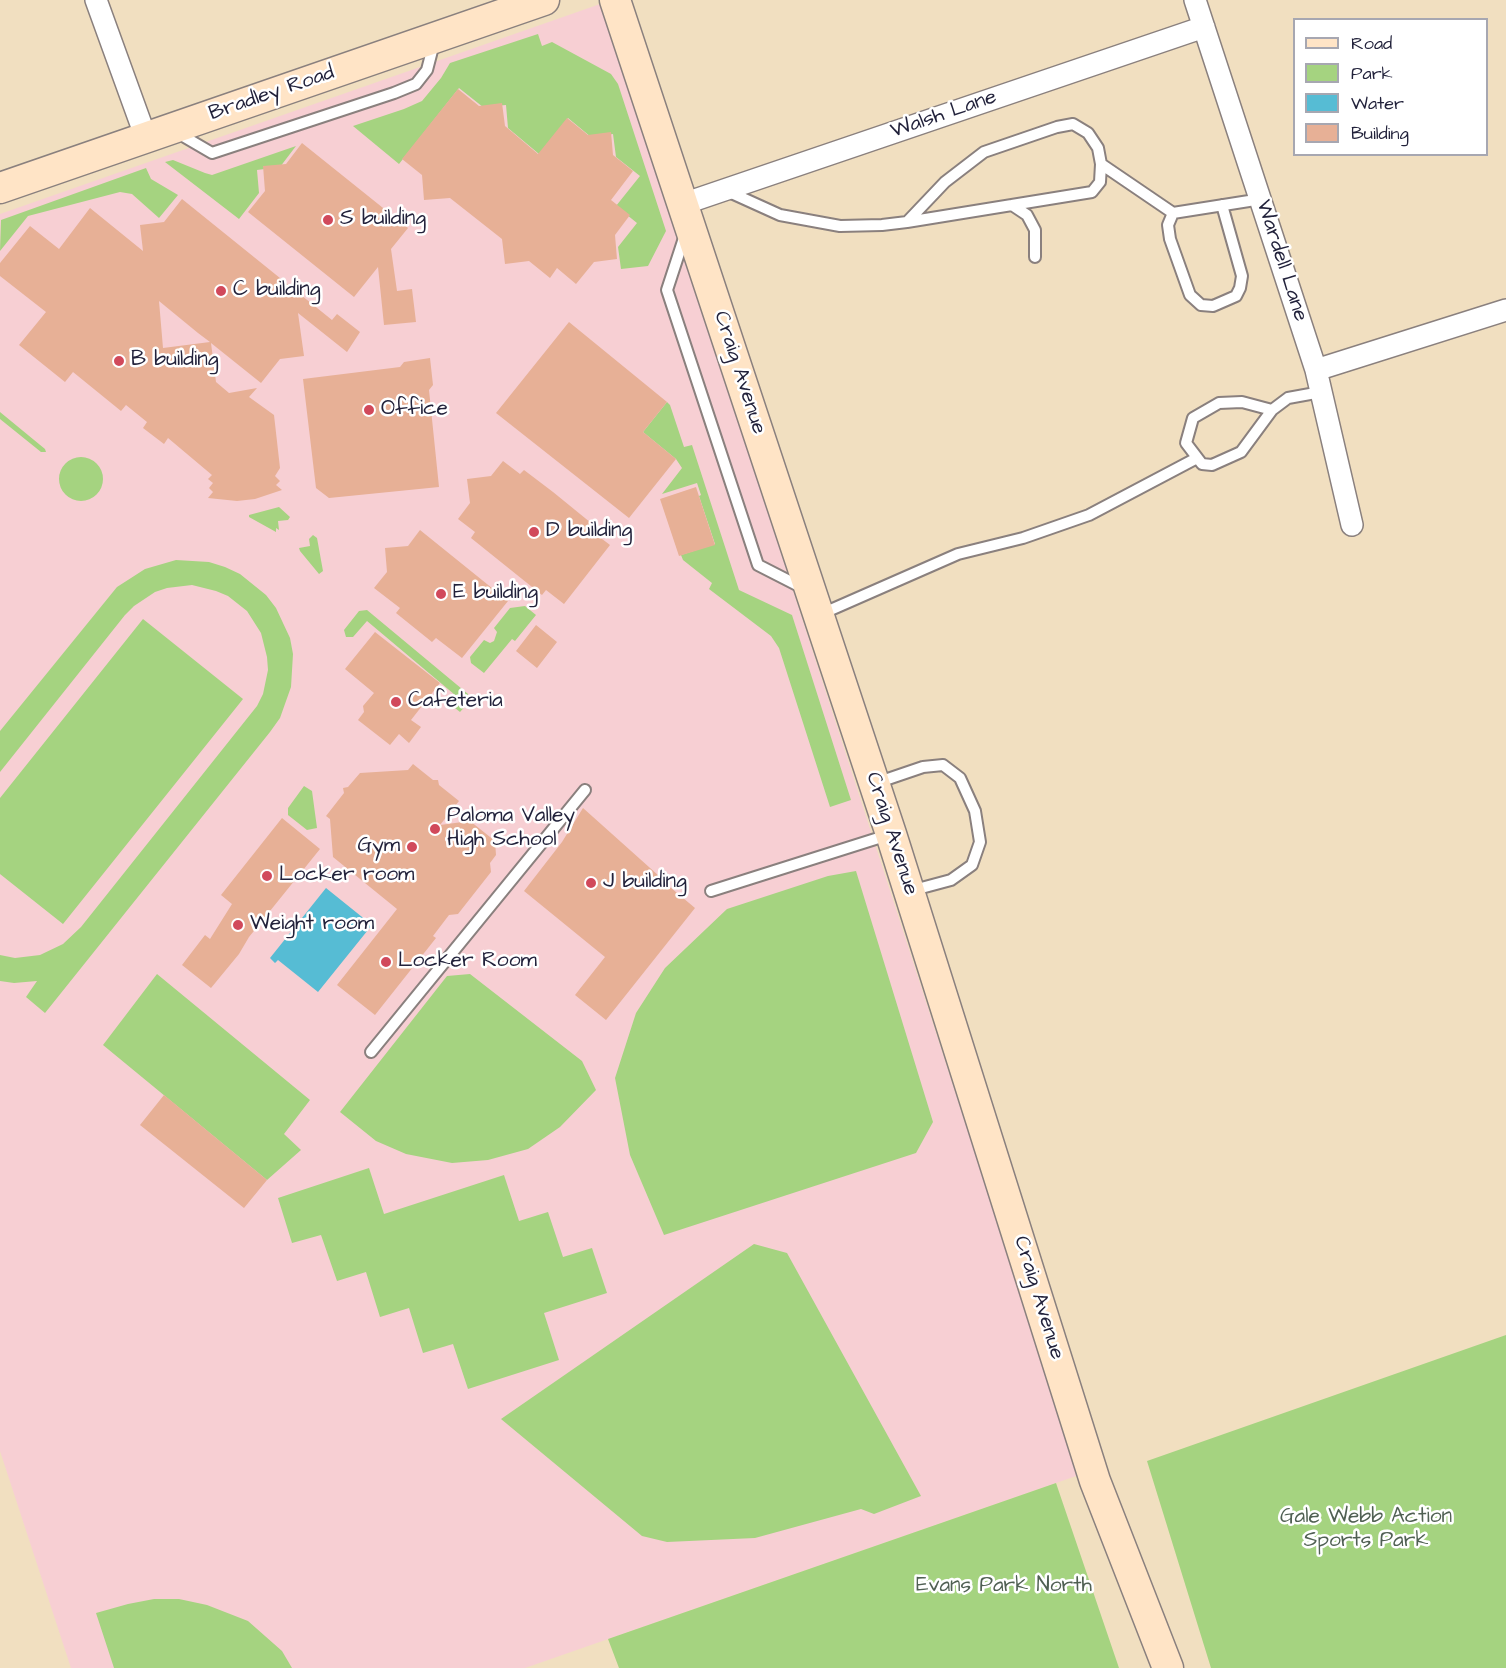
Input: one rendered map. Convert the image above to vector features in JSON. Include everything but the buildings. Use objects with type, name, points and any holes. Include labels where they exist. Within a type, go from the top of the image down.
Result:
[{"type":"street","points":[[96,0],[158,133]]},
{"type":"street","name":"Bradley Road","points":[[0,188],[544,0]]},
{"type":"street","name":"Craig Avenue","points":[[615,0],[875,784],[1095,1481],[1168,1668]]},
{"type":"street","name":"Wardell Lane","points":[[1195,0],[1316,370],[1353,525]]},
{"type":"street","name":"Walsh Lane","points":[[686,214],[724,190],[1204,27]]},
{"type":"street","points":[[1316,370],[1506,310]]},
{"type":"lane","points":[[158,133],[212,153],[394,93],[416,84],[427,70],[435,38]]},
{"type":"lane","points":[[724,190],[780,215],[840,226],[882,225],[907,222],[1092,192],[1100,182],[1101,164],[1098,148],[1088,133],[1073,124],[1057,127],[984,152],[945,182],[907,222]]},
{"type":"lane","points":[[1101,164],[1173,213],[1222,206],[1260,197]]},
{"type":"lane","points":[[1011,205],[1027,215],[1035,230],[1035,257]]},
{"type":"lane","points":[[1173,213],[1168,225],[1170,239],[1190,295],[1201,305],[1213,306],[1236,296],[1242,276],[1222,206]]},
{"type":"lane","points":[[686,214],[667,290],[750,543],[758,565],[815,604],[958,554],[1023,538],[1089,515],[1197,458]]},
{"type":"lane","points":[[1272,411],[1242,402],[1219,403],[1193,418],[1185,443],[1202,464],[1212,465],[1241,452],[1272,411],[1288,398],[1321,392]]},
{"type":"lane","points":[[875,784],[923,767],[943,765],[960,778],[975,812],[980,842],[972,865],[951,880],[909,891]]},
{"type":"lane","points":[[371,1052],[585,790]]},
{"type":"lane","points":[[711,891],[891,834]]},
{"type":"shaded area","name":"Paloma Valley High School","points":[[603,3],[1079,1475],[525,1668],[71,1668],[0,1451],[0,214]]},
{"type":"green space","points":[[538,34],[542,46],[552,42],[611,74],[618,84],[666,231],[648,266],[621,269],[618,247],[637,223],[616,206],[640,176],[616,157],[613,134],[591,137],[568,118],[539,154],[508,128],[506,105],[483,107],[459,88],[399,164],[353,126],[422,101],[450,63]]},
{"type":"green space","points":[[296,146],[280,167],[257,170],[259,193],[239,219],[165,162],[173,160],[212,175]]},
{"type":"green space","points":[[146,168],[151,179],[178,195],[159,218],[132,194],[120,192],[28,216],[0,251],[1,220]]},
{"type":"green space","points":[[667,402],[684,447],[692,445],[739,590],[792,615],[851,800],[830,807],[779,648],[771,636],[709,589],[712,583],[683,560],[681,555],[715,544],[697,483],[662,494],[682,468],[676,459],[643,432]]},
{"type":"green space","points":[[0,412],[46,452],[41,452],[0,419]]},
{"type":"green space","points":[[81,457],[96,464],[103,479],[96,494],[81,501],[66,494],[59,479],[66,464]]},
{"type":"green space","points":[[279,507],[290,517],[288,520],[278,521],[279,530],[276,528],[276,532],[249,517],[249,515]]},
{"type":"green space","points":[[313,535],[317,538],[323,571],[319,574],[299,548],[310,546],[309,539]]},
{"type":"green space","points":[[176,560],[209,562],[225,567],[240,574],[266,595],[276,608],[290,638],[293,654],[291,687],[280,718],[270,732],[45,1013],[26,997],[37,981],[14,983],[0,981],[0,955],[15,958],[40,955],[63,944],[81,927],[257,706],[263,694],[268,670],[261,633],[247,611],[228,596],[216,591],[192,585],[155,592],[125,615],[0,772],[0,731],[117,587],[145,569]]},
{"type":"green space","points":[[525,606],[536,615],[515,641],[512,639],[484,673],[471,663],[470,657],[484,640],[490,643],[494,641],[497,632],[494,628],[510,608]]},
{"type":"green space","points":[[367,610],[468,694],[468,703],[460,712],[455,708],[461,700],[367,621],[353,637],[346,637],[344,630],[359,611]]},
{"type":"green space","points":[[143,619],[243,699],[63,924],[0,874],[0,798]]},
{"type":"green space","points":[[304,786],[312,791],[317,828],[307,830],[288,815],[288,808]]},
{"type":"green space","points":[[856,871],[933,1122],[916,1153],[664,1235],[630,1155],[615,1078],[636,1013],[665,968],[727,909],[828,876]]},
{"type":"green space","points":[[157,974],[310,1100],[284,1134],[301,1150],[267,1180],[103,1045]]},
{"type":"green space","points":[[470,974],[582,1061],[596,1090],[560,1127],[528,1149],[488,1160],[452,1163],[406,1154],[376,1141],[340,1112],[447,976]]},
{"type":"green space","points":[[369,1168],[384,1214],[504,1175],[519,1221],[548,1212],[563,1257],[592,1248],[607,1293],[544,1313],[559,1360],[468,1389],[453,1344],[423,1353],[409,1308],[380,1317],[366,1272],[337,1281],[321,1235],[292,1243],[278,1198]]},
{"type":"green space","points":[[754,1244],[787,1253],[921,1496],[874,1514],[861,1509],[755,1538],[667,1542],[642,1536],[501,1419]]},
{"type":"green space","name":"Gale Webb Action Sports Park","points":[[1506,1335],[1506,1668],[1211,1668],[1147,1461]]},
{"type":"green space","name":"Evans Park North","points":[[1056,1483],[1119,1668],[619,1668],[608,1639]]},
{"type":"green space","points":[[154,1599],[179,1599],[207,1605],[248,1621],[282,1651],[292,1668],[114,1668],[96,1613]]},
{"type":"water","points":[[326,888],[372,925],[318,992],[278,960],[275,963],[270,958]]},
{"type":"place","name":"S building","points":[[328,220]]},
{"type":"place","name":"C building","points":[[221,291]]},
{"type":"place","name":"B building","points":[[119,361]]},
{"type":"place","name":"Office","points":[[369,410]]},
{"type":"place","name":"D building","points":[[534,532]]},
{"type":"place","name":"E building","points":[[441,594]]},
{"type":"place","name":"Cafeteria","points":[[396,702]]},
{"type":"place","name":"Paloma Valley High School","points":[[435,829]]},
{"type":"place","name":"Gym","points":[[412,847]]},
{"type":"place","name":"Locker room","points":[[267,876]]},
{"type":"place","name":"J building","points":[[591,883]]},
{"type":"place","name":"Weight room","points":[[238,925]]},
{"type":"place","name":"Locker Room","points":[[386,962]]}]
